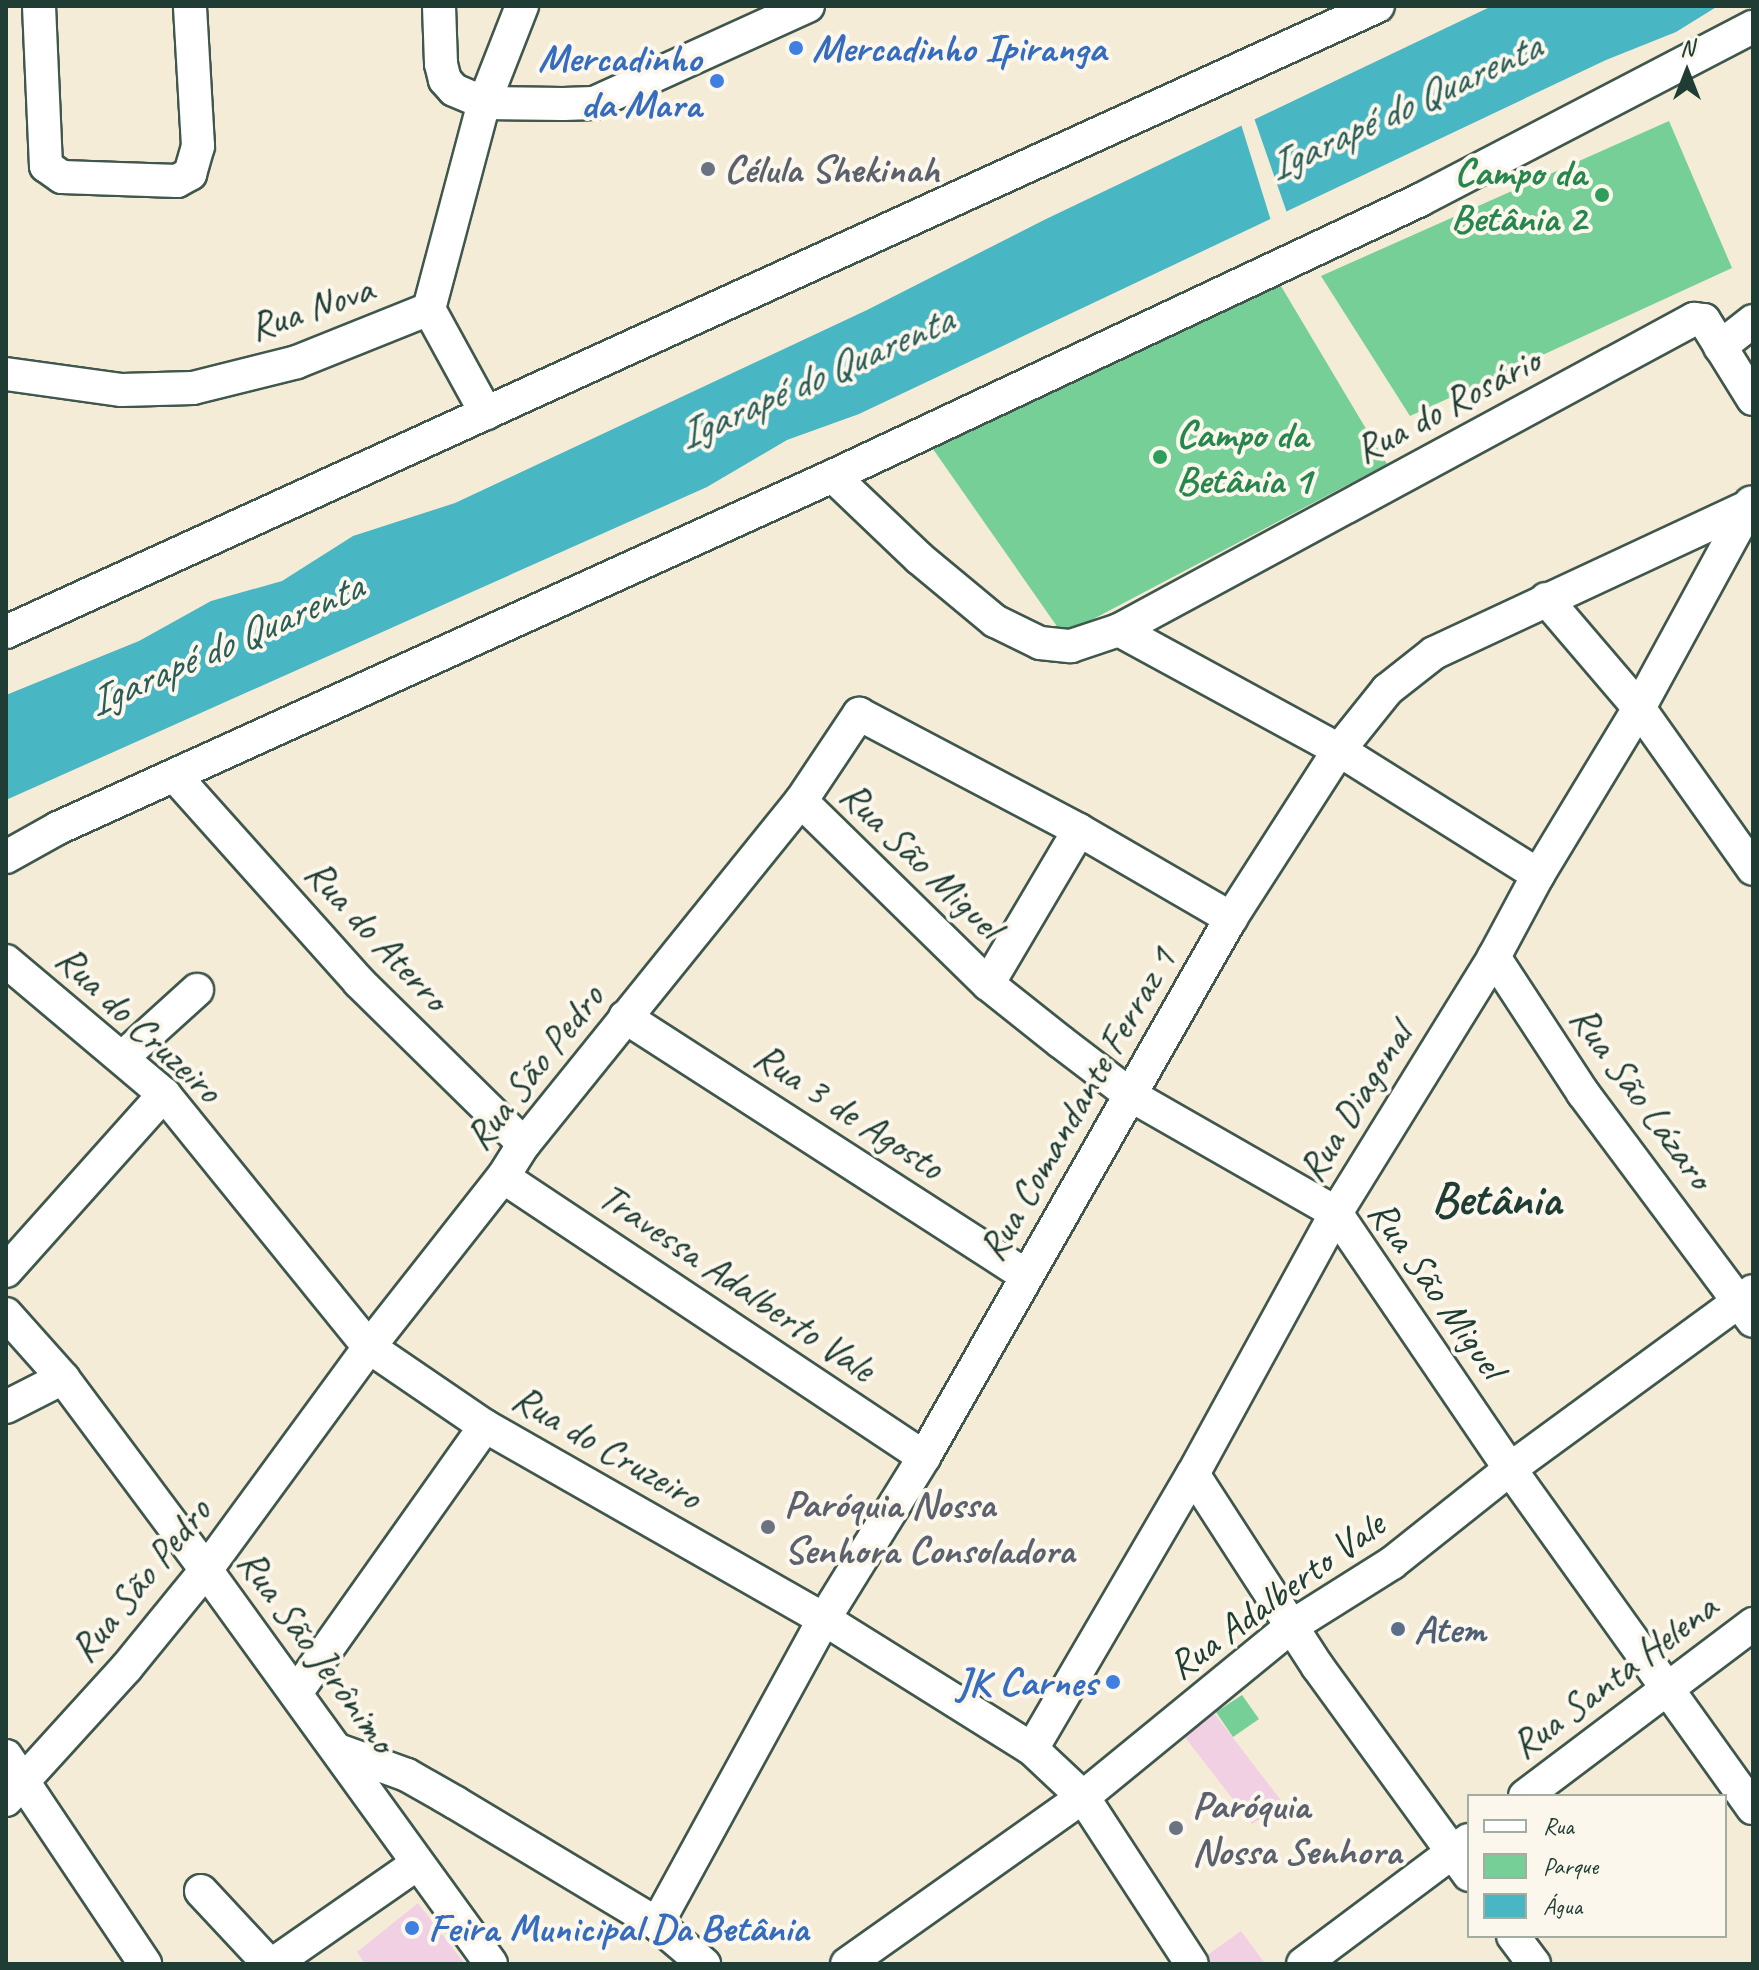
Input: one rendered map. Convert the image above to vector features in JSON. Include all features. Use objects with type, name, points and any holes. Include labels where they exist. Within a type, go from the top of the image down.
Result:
[{"type":"street","points":[[39,6],[46,166],[62,177],[177,181],[190,174],[196,164],[198,146],[190,6]]},
{"type":"street","points":[[439,6],[445,80],[454,90],[484,103],[594,103],[808,6]]},
{"type":"street","name":"Rua Nova","points":[[6,374],[122,390],[193,388],[297,362],[429,309],[484,103],[522,6]]},
{"type":"street","points":[[6,632],[1378,6]]},
{"type":"street","points":[[6,857],[58,828],[833,476],[1420,200],[1753,27]]},
{"type":"street","points":[[429,309],[486,413]]},
{"type":"street","name":"Rua do Rosário","points":[[833,476],[919,558],[995,621],[1040,643],[1071,646],[1119,630],[1694,319],[1704,320],[1720,347]]},
{"type":"street","points":[[1753,321],[1720,347],[1753,399]]},
{"type":"street","name":"Rua Comandante Ferraz 1","points":[[657,1924],[824,1619],[924,1457],[1231,918],[1339,750],[1387,690],[1434,653],[1750,504]]},
{"type":"street","name":"Rua Diagonal","points":[[1032,1749],[1193,1474],[1336,1213],[1494,957],[1538,875],[1639,708],[1750,504]]},
{"type":"street","points":[[1546,599],[1639,708],[1753,869]]},
{"type":"street","points":[[1119,630],[1339,750],[1538,875]]},
{"type":"street","name":"Rua São Pedro","points":[[11,1780],[127,1667],[206,1570],[369,1347],[503,1177],[524,1144],[801,801],[859,714],[1079,830],[1231,918]]},
{"type":"street","name":"Rua do Aterro","points":[[175,776],[359,982],[524,1144]]},
{"type":"street","name":"Rua São Miguel","points":[[801,801],[988,984],[1132,1096],[1336,1213],[1510,1469],[1753,1808]]},
{"type":"street","points":[[988,984],[1079,830]]},
{"type":"street","name":"Rua São Lázaro","points":[[1494,957],[1583,1093],[1748,1304]]},
{"type":"street","name":"Rua do Cruzeiro","points":[[6,961],[164,1094],[369,1347],[485,1426],[824,1619],[1032,1749],[1083,1797],[1192,1964]]},
{"type":"street","points":[[123,1057],[197,990]]},
{"type":"street","name":"Rua 3 de Agosto","points":[[625,1017],[1027,1276]]},
{"type":"street","points":[[6,1271],[164,1094]]},
{"type":"street","name":"Travessa Adalberto Vale","points":[[503,1177],[924,1457]]},
{"type":"street","name":"Rua Adalberto Vale","points":[[849,1963],[1083,1797],[1292,1626],[1392,1563],[1510,1469],[1748,1304]]},
{"type":"street","name":"Rua São Jerônimo","points":[[7,1316],[63,1378],[338,1750],[491,1964]]},
{"type":"street","points":[[6,1407],[63,1378]]},
{"type":"street","points":[[296,1693],[485,1426]]},
{"type":"street","points":[[1193,1474],[1292,1626],[1463,1856],[1303,1964]]},
{"type":"street","name":"Rua Santa Helena","points":[[1528,1794],[1753,1624]]},
{"type":"street","points":[[338,1750],[407,1775],[657,1924],[704,1964]]},
{"type":"street","points":[[11,1780],[145,1964]]},
{"type":"street","points":[[201,1891],[271,1964],[417,1864]]},
{"type":"street","points":[[1514,1938],[1534,1964]]},
{"type":"shaded area","points":[[1214,1713],[1283,1803],[1252,1824],[1184,1736]]},
{"type":"shaded area","name":"Feira Municipal Da Betânia","points":[[418,1903],[465,1964],[365,1964],[357,1952]]},
{"type":"shaded area","points":[[1241,1931],[1264,1962],[1205,1964],[1202,1959]]},
{"type":"green space","name":"Campo da Betânia 2","points":[[1669,121],[1732,268],[1410,416],[1321,276]]},
{"type":"green space","name":"Campo da Betânia 1","points":[[1275,276],[1387,464],[1063,635],[933,449]]},
{"type":"green space","points":[[1242,1695],[1259,1719],[1233,1737],[1216,1712]]},
{"type":"water","name":"Igarapé do Quarenta","points":[[1492,6],[1718,6],[1676,32],[1606,60],[859,414],[787,440],[707,487],[6,800],[6,695],[139,641],[211,601],[282,581],[353,536],[455,503],[867,310],[1044,220]]},
{"type":"pier","points":[[1253,115],[1288,216],[1272,224],[1240,121]]},
{"type":"place","name":"Mercadinho Ipiranga","points":[[796,48]]},
{"type":"place","name":"Mercadinho da Mara","points":[[717,81]]},
{"type":"place","name":"Célula Shekinah","points":[[708,169]]},
{"type":"place","name":"Campo da Betânia 2","points":[[1602,195]]},
{"type":"place","name":"Campo da Betânia 1","points":[[1160,457]]},
{"type":"place","name":"Paróquia Nossa Senhora Consoladora","points":[[768,1527]]},
{"type":"place","name":"Atem","points":[[1398,1629]]},
{"type":"place","name":"JK Carnes","points":[[1113,1682]]},
{"type":"place","name":"Paróquia Nossa Senhora","points":[[1176,1828]]},
{"type":"place","name":"Feira Municipal Da Betânia","points":[[412,1928]]},
{"type":"district","name":"Betânia","points":[[1496,1200]]}]
